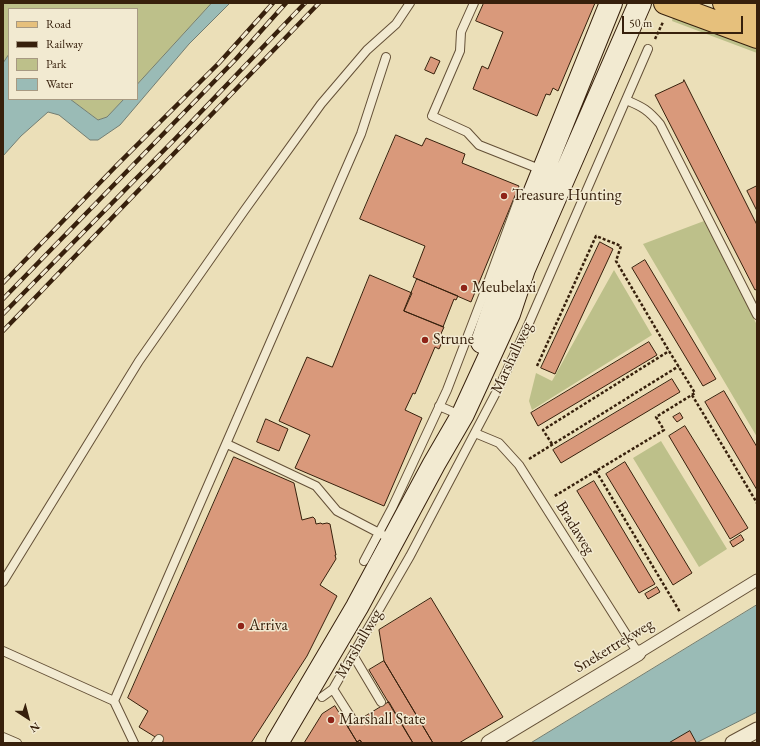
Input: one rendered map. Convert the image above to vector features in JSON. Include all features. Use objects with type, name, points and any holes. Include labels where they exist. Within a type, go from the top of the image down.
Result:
[{"type":"main road","name":"Marshallweg","points":[[434,464],[446,409],[474,364],[485,313],[611,3]]},
{"type":"main road","name":"Marshallweg","points":[[277,741],[357,608],[386,537],[407,497],[434,464],[463,414],[509,314],[524,269],[640,3]]},
{"type":"main road","points":[[724,3],[757,16]]},
{"type":"main road","points":[[668,4],[757,37]]},
{"type":"main road","points":[[300,704],[328,693]]},
{"type":"street","name":"Snekertrekweg","points":[[489,743],[757,580]]},
{"type":"street","points":[[732,743],[757,730]]},
{"type":"lane","points":[[3,582],[139,361],[239,218],[321,104],[367,50],[396,24],[410,3]]},
{"type":"lane","points":[[474,3],[461,32],[460,51],[432,116],[467,132],[479,144],[543,171]]},
{"type":"lane","name":"Marshallweg","points":[[328,693],[353,655],[410,556],[500,385],[529,323],[648,49]]},
{"type":"lane","points":[[114,701],[361,134],[386,57]]},
{"type":"lane","points":[[626,100],[644,107],[660,124],[757,315]]},
{"type":"lane","points":[[485,313],[518,201]]},
{"type":"lane","points":[[407,497],[446,409]]},
{"type":"lane","name":"Bradaweg","points":[[475,433],[499,443],[518,465],[638,653]]},
{"type":"lane","points":[[227,444],[316,486],[337,511],[386,537],[364,561]]},
{"type":"lane","points":[[3,651],[114,701],[134,743]]},
{"type":"lane","points":[[353,655],[381,702]]},
{"type":"lane","points":[[328,693],[352,719]]},
{"type":"lane","points":[[3,737],[17,743]]},
{"type":"path","points":[[648,49],[656,37],[668,4]]},
{"type":"path","points":[[537,366],[596,236],[621,246],[616,261],[669,352],[695,393],[656,417],[664,430],[543,503]]},
{"type":"path","points":[[552,444],[543,430],[669,352]]},
{"type":"path","points":[[518,465],[679,366]]},
{"type":"path","points":[[692,394],[757,503]]},
{"type":"path","points":[[596,471],[686,623]]},
{"type":"green space","points":[[3,3],[212,3],[138,84],[138,8],[8,8],[8,56],[3,63]]},
{"type":"green space","points":[[673,17],[757,42],[757,53],[672,21]]},
{"type":"green space","points":[[71,100],[123,100],[107,117],[98,120]]},
{"type":"green space","points":[[704,221],[757,325],[757,437],[643,244]]},
{"type":"green space","points":[[614,270],[652,335],[532,410],[529,401],[536,373],[552,381]]},
{"type":"green space","points":[[661,441],[727,549],[699,567],[633,458]]},
{"type":"water","points":[[212,3],[230,3],[189,44],[120,125],[98,140],[90,140],[59,115],[48,112],[21,136],[3,156],[3,63],[8,56],[8,100],[71,100],[98,120],[107,117],[123,100],[138,100],[138,84]]},
{"type":"water","points":[[757,605],[757,712],[696,743],[531,743]]},
{"type":"building","points":[[484,3],[595,3],[558,91],[553,88],[550,95],[546,94],[537,116],[473,89],[482,66],[488,69],[503,32],[476,21]]},
{"type":"building","points":[[431,57],[440,61],[434,74],[425,70]]},
{"type":"building","points":[[684,80],[757,225],[757,289],[755,290],[655,95],[683,82]]},
{"type":"building","points":[[396,135],[422,146],[426,138],[465,154],[462,163],[519,186],[471,302],[413,277],[425,246],[360,219]]},
{"type":"building","points":[[757,186],[757,211],[747,191]]},
{"type":"building","points":[[600,242],[613,249],[555,374],[541,368]]},
{"type":"building","points":[[645,260],[716,379],[703,386],[632,268]]},
{"type":"building","points":[[370,275],[412,293],[404,311],[444,327],[440,336],[444,338],[439,349],[435,347],[415,394],[413,393],[405,410],[422,418],[384,506],[295,468],[310,435],[279,421],[307,357],[332,367]]},
{"type":"building","points":[[417,279],[458,296],[456,300],[454,299],[443,327],[404,311]]},
{"type":"building","points":[[649,342],[657,355],[538,426],[531,413]]},
{"type":"building","points":[[672,379],[680,392],[561,463],[553,450]]},
{"type":"building","points":[[724,391],[757,447],[757,490],[705,402]]},
{"type":"building","points":[[680,413],[683,418],[677,422],[673,417]]},
{"type":"building","points":[[266,419],[288,429],[279,451],[257,442]]},
{"type":"building","points":[[685,426],[748,528],[730,539],[669,436]]},
{"type":"building","name":"Arriva","points":[[234,457],[294,483],[302,520],[313,517],[316,524],[330,524],[336,559],[320,585],[337,596],[307,656],[251,743],[165,743],[139,727],[148,711],[128,698]]},
{"type":"building","points":[[625,462],[692,573],[673,585],[606,474]]},
{"type":"building","points":[[594,481],[655,584],[639,593],[577,491]]},
{"type":"building","points":[[741,535],[744,540],[733,547],[730,542]]},
{"type":"building","points":[[657,587],[660,592],[648,599],[645,594]]},
{"type":"building","points":[[431,598],[503,717],[459,743],[433,743],[384,661],[379,630]]},
{"type":"building","points":[[384,661],[433,743],[413,743],[369,670]]},
{"type":"building","points":[[389,702],[413,743],[362,743],[360,740],[357,742],[348,727]]},
{"type":"building","name":"Marshall State","points":[[335,706],[357,742],[360,740],[362,743],[304,743],[322,714]]},
{"type":"building","points":[[690,731],[696,742],[669,743]]},
{"type":"railway","points":[[3,283],[117,165],[219,63],[273,3]]},
{"type":"railway","points":[[3,299],[236,59],[286,3]]},
{"type":"railway","points":[[3,314],[175,139],[305,3]]},
{"type":"railway","points":[[3,331],[319,3]]},
{"type":"place","name":"Treasure Hunting","points":[[504,196]]},
{"type":"place","name":"Meubelaxi","points":[[464,288]]},
{"type":"place","name":"Strune","points":[[425,340]]},
{"type":"place","name":"Arriva","points":[[241,626]]},
{"type":"place","name":"Marshall State","points":[[331,720]]}]
